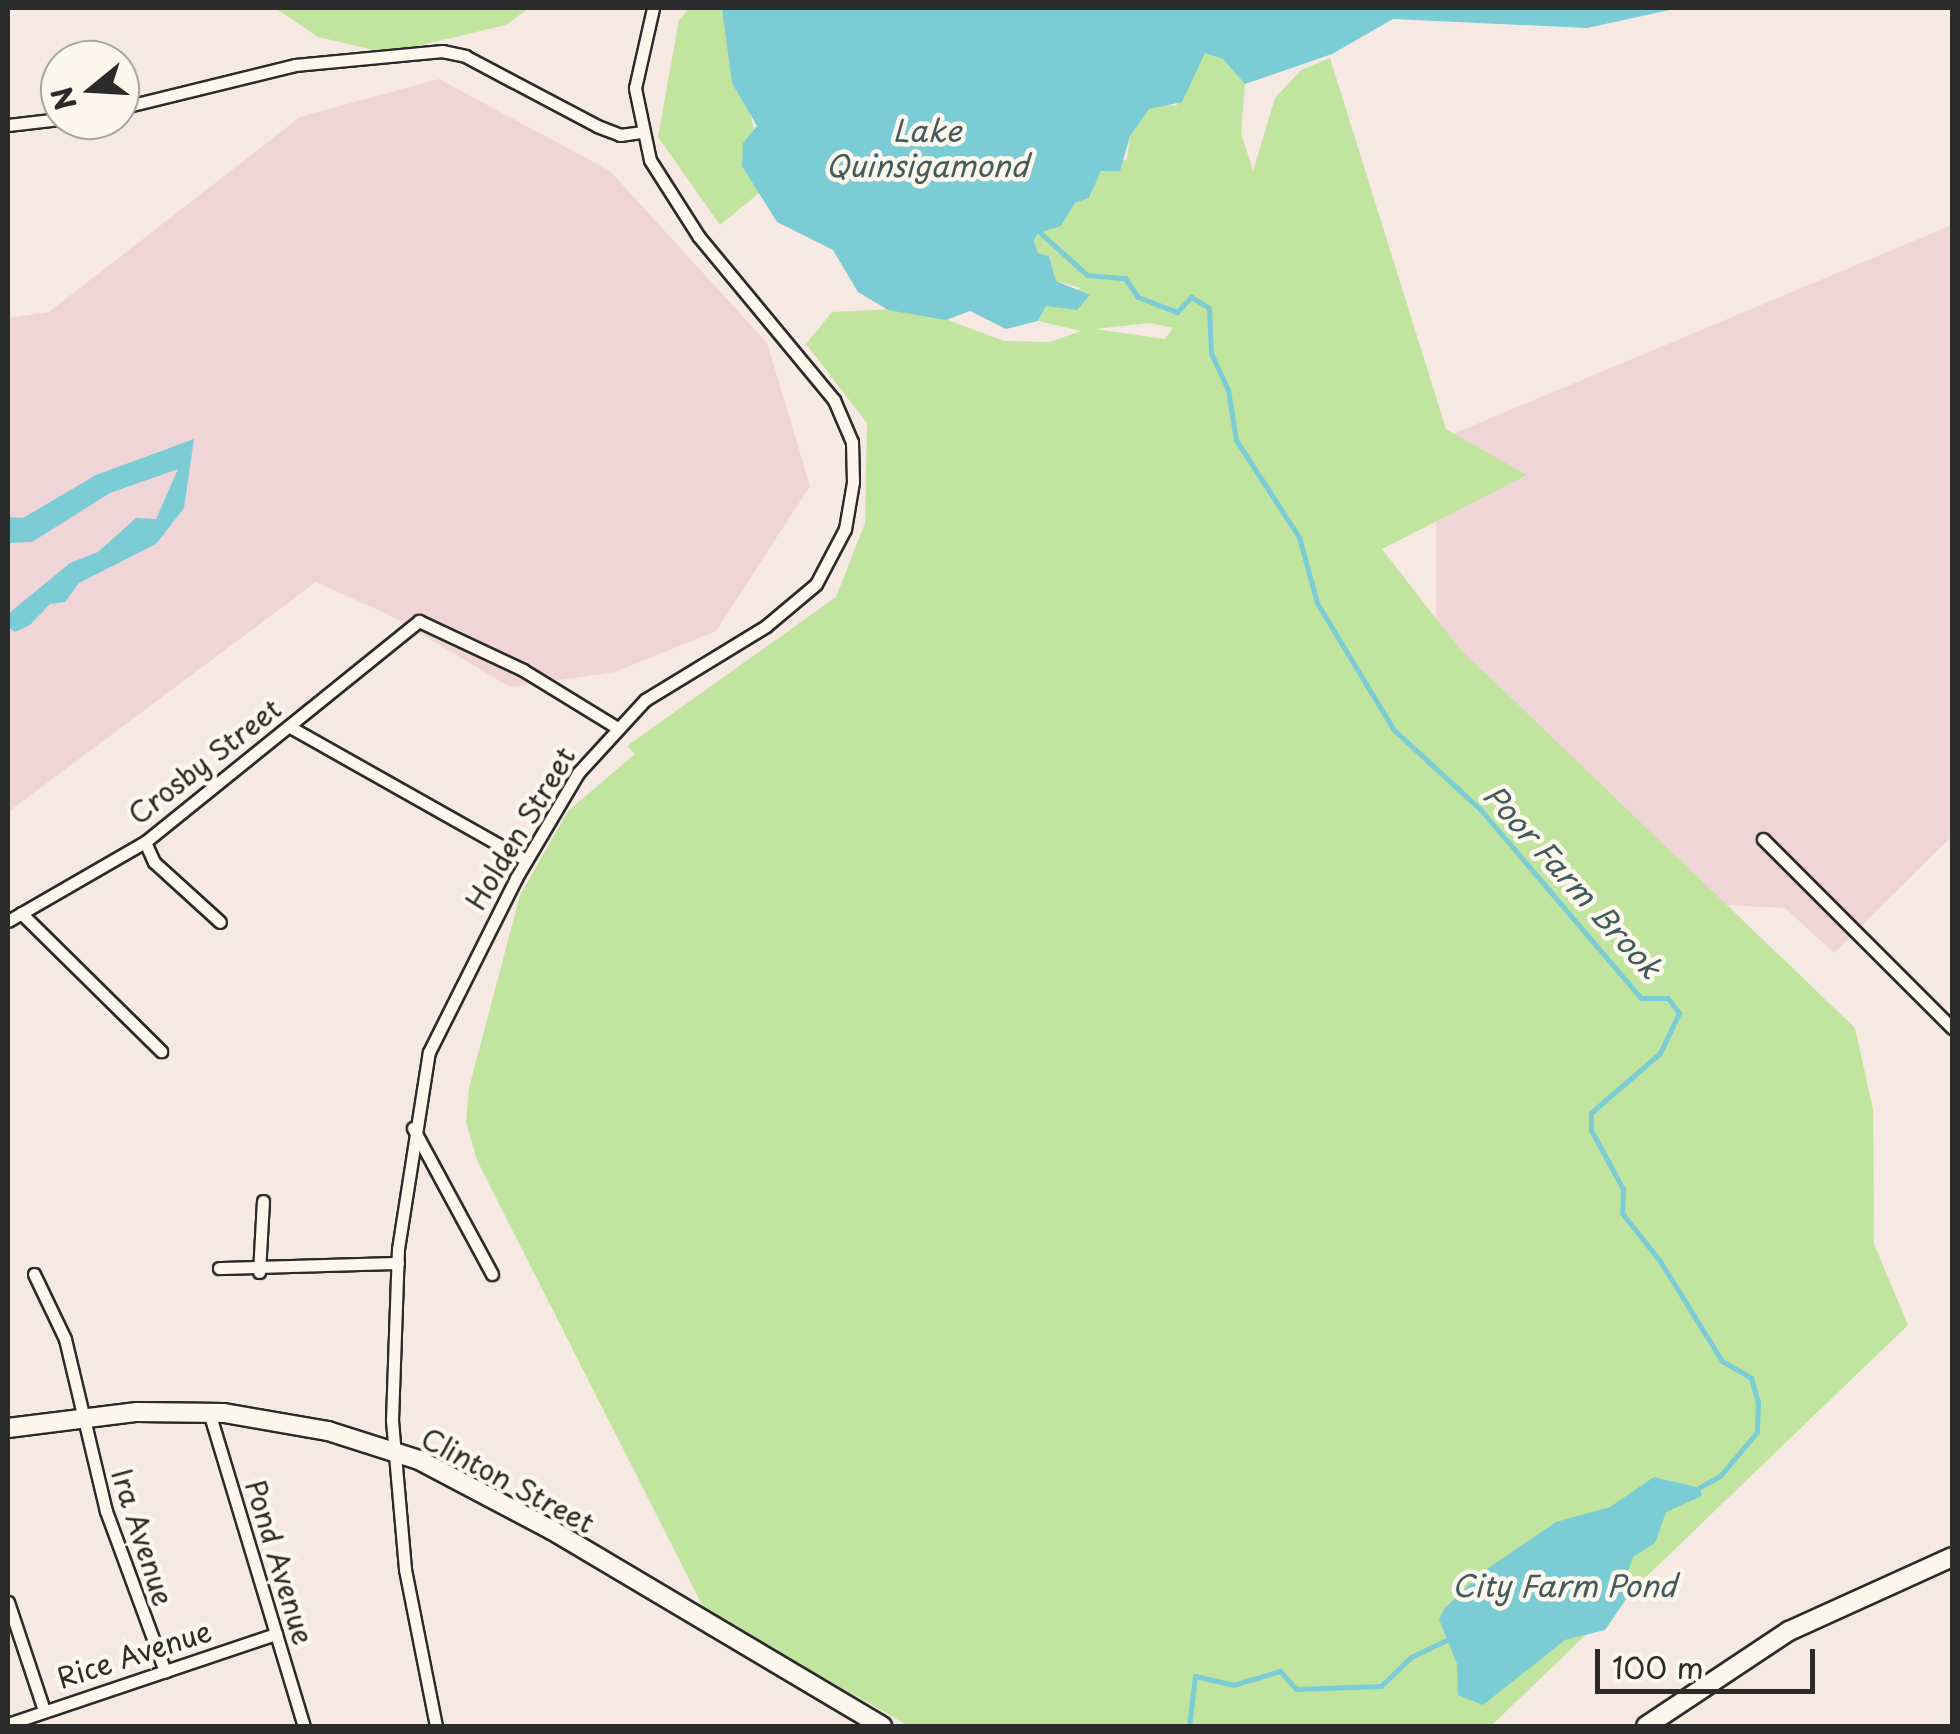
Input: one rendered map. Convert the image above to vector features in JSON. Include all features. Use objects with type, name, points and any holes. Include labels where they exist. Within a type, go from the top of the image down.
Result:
[{"type":"main road","name":"Clinton Street","points":[[8,1428],[82,1416],[209,1412],[328,1431],[395,1452],[552,1530],[882,1726]]},
{"type":"main road","points":[[1646,1726],[1802,1624],[1952,1556]]},
{"type":"street","name":"Holden Street","points":[[436,1726],[405,1569],[395,1452],[398,1263],[412,1128],[435,1037],[526,860],[578,773],[616,726],[675,678],[766,626],[816,584],[845,529],[853,471],[852,442],[834,400],[665,192],[640,132],[637,62],[653,8]]},
{"type":"street","points":[[140,103],[295,66],[442,51],[465,56],[597,126],[620,134],[640,132]]},
{"type":"street","points":[[8,125],[40,121]]},
{"type":"street","name":"Crosby Street","points":[[8,921],[145,842],[418,621],[523,670],[616,726]]},
{"type":"street","points":[[290,727],[526,860]]},
{"type":"street","points":[[1764,839],[1952,1028]]},
{"type":"street","points":[[145,842],[154,862],[220,922]]},
{"type":"street","points":[[21,913],[161,1051]]},
{"type":"street","points":[[412,1128],[492,1274]]},
{"type":"street","points":[[259,1272],[264,1202]]},
{"type":"street","points":[[219,1268],[259,1272],[398,1263]]},
{"type":"street","name":"Ira Avenue","points":[[34,1274],[65,1339],[124,1570],[165,1671]]},
{"type":"street","name":"Pond Avenue","points":[[209,1412],[304,1726]]},
{"type":"street","points":[[8,1602],[44,1710]]},
{"type":"street","name":"Rice Avenue","points":[[8,1724],[276,1634]]},
{"type":"shaded area","points":[[439,79],[610,171],[767,343],[810,486],[716,631],[615,672],[510,687],[389,615],[316,582],[8,812],[8,318],[49,312],[300,117]]},
{"type":"shaded area","points":[[1952,225],[1952,836],[1834,953],[1785,908],[1685,903],[1436,623],[1436,441]]},
{"type":"green space","points":[[275,8],[529,8],[506,25],[387,53],[318,37]]},
{"type":"green space","points":[[690,8],[732,8],[764,189],[720,225],[658,137],[679,20]]},
{"type":"green space","points":[[1204,53],[1223,58],[1245,84],[1241,133],[1253,171],[1275,98],[1301,70],[1330,58],[1446,429],[1527,475],[1382,549],[1458,647],[1855,1028],[1873,1109],[1874,1244],[1908,1325],[1491,1726],[909,1726],[705,1611],[477,1160],[466,1122],[469,1088],[520,895],[568,811],[635,754],[627,746],[836,597],[865,523],[867,423],[806,344],[832,312],[916,308],[1004,341],[1050,342],[1081,331],[1038,321],[1046,306],[1081,288],[1056,281],[1049,256],[1038,253],[1034,241],[1038,233],[1061,226],[1075,203],[1089,198],[1101,171],[1127,159],[1130,136],[1149,108],[1158,102],[1176,106]],"holes":[[[1150,323],[1173,328],[1165,339],[1095,329]]]},
{"type":"water","name":"Lake Quinsigamond","points":[[722,8],[1679,8],[1587,28],[1393,19],[1332,54],[1245,84],[1223,59],[1205,53],[1182,102],[1149,109],[1130,136],[1120,171],[1101,171],[1089,198],[1075,203],[1061,226],[1038,233],[1034,241],[1038,253],[1049,256],[1056,281],[1090,295],[1077,310],[1046,306],[1038,321],[1006,329],[970,311],[946,320],[888,310],[858,292],[833,250],[777,222],[742,166],[743,143],[757,126],[732,83]]},
{"type":"water","points":[[194,439],[184,508],[156,544],[79,583],[65,602],[50,604],[30,625],[15,632],[8,627],[8,614],[70,563],[98,552],[136,518],[156,519],[178,469],[110,493],[32,542],[8,543],[8,517],[23,518],[96,475]]},
{"type":"water","name":"City Farm Pond","points":[[1654,1477],[1700,1488],[1702,1496],[1666,1512],[1655,1543],[1633,1557],[1626,1578],[1631,1592],[1605,1630],[1565,1640],[1483,1705],[1458,1695],[1457,1664],[1439,1619],[1444,1609],[1481,1573],[1556,1522],[1610,1507]]},
{"type":"waterway","name":"Poor Farm Brook","points":[[1036,229],[1087,275],[1125,278],[1138,297],[1177,312],[1191,297],[1209,308],[1211,353],[1228,390],[1236,440],[1299,537],[1317,603],[1394,730],[1480,809],[1641,998],[1668,998],[1679,1013],[1660,1053],[1591,1113],[1591,1130],[1623,1189],[1622,1213],[1660,1261],[1722,1361],[1751,1378],[1758,1402],[1757,1432],[1720,1476],[1697,1489]]},
{"type":"waterway","name":"Poor Farm Brook","points":[[1189,1726],[1195,1676],[1233,1685],[1280,1671],[1296,1689],[1381,1686],[1411,1657],[1453,1637]]}]
